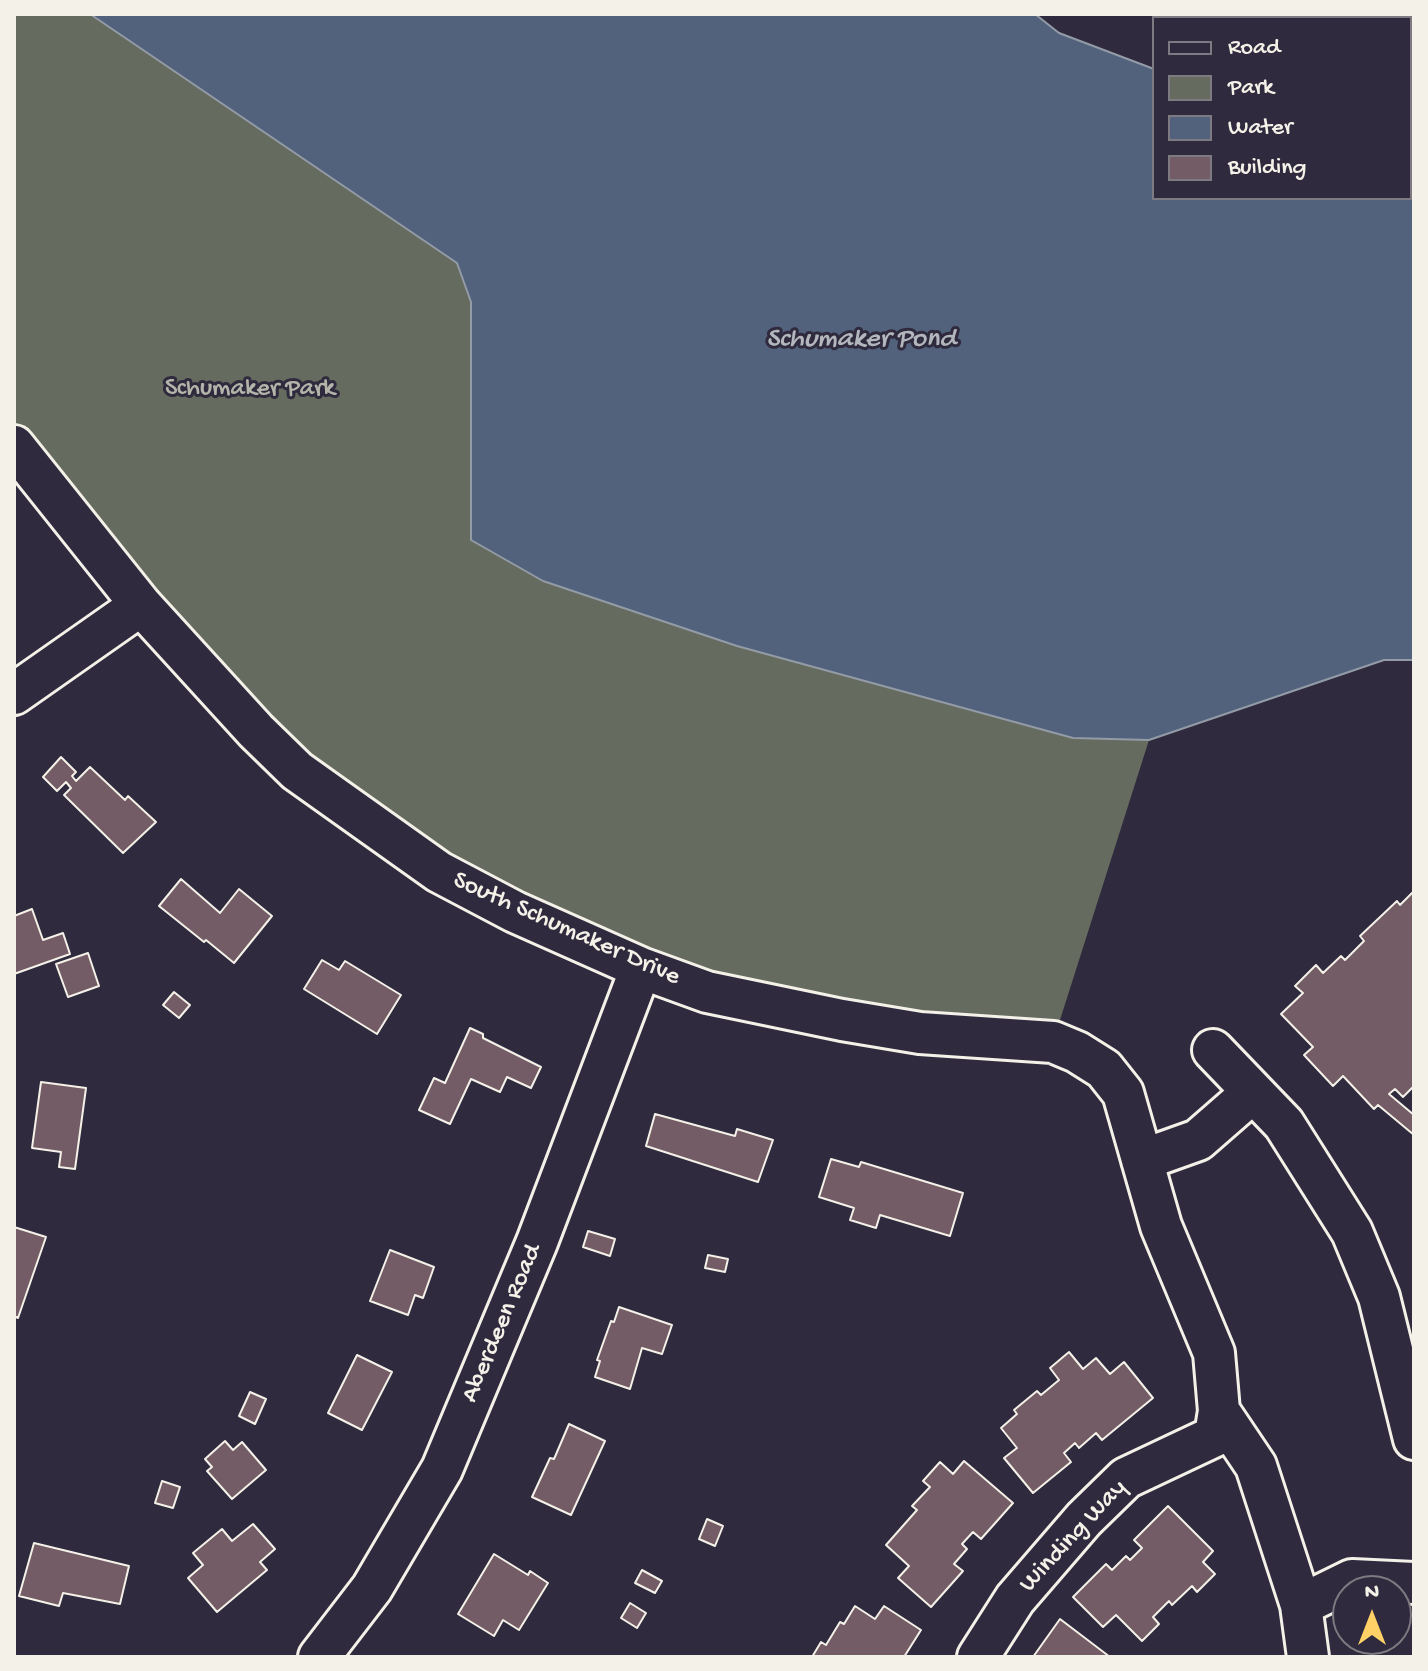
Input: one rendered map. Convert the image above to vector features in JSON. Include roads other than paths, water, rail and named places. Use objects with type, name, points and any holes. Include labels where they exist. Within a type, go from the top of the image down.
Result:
[{"type":"street","name":"South Schumaker Drive","points":[[14,446],[141,605],[256,731],[297,771],[439,872],[515,912],[641,968],[707,992],[920,1033],[1053,1042],[1104,1069],[1123,1093],[1142,1160]]},
{"type":"street","points":[[14,694],[141,605]]},
{"type":"street","name":"Aberdeen Road","points":[[319,1657],[372,1588],[442,1469],[537,1242],[641,968]]},
{"type":"street","points":[[1213,1050],[1284,1124],[1352,1232],[1379,1297],[1414,1439]]},
{"type":"street","points":[[1253,1092],[1198,1140],[1142,1160],[1161,1226],[1214,1353],[1219,1411],[1256,1466],[1301,1605],[1308,1657]]},
{"type":"street","name":"Winding Way","points":[[978,1657],[1015,1599],[1084,1519],[1126,1478],[1215,1436],[1219,1411]]},
{"type":"street","points":[[1301,1605],[1352,1580],[1414,1583]]},
{"type":"water","name":"Schumaker Pond","points":[[90,14],[1035,14],[1059,33],[1152,68],[1152,200],[1412,200],[1412,16],[1299,14],[1414,14],[1414,660],[1384,660],[1149,740],[1073,738],[737,646],[543,581],[471,540],[471,302],[457,263]]},
{"type":"park label","name":"Schumaker Park","points":[[250,390]]}]
